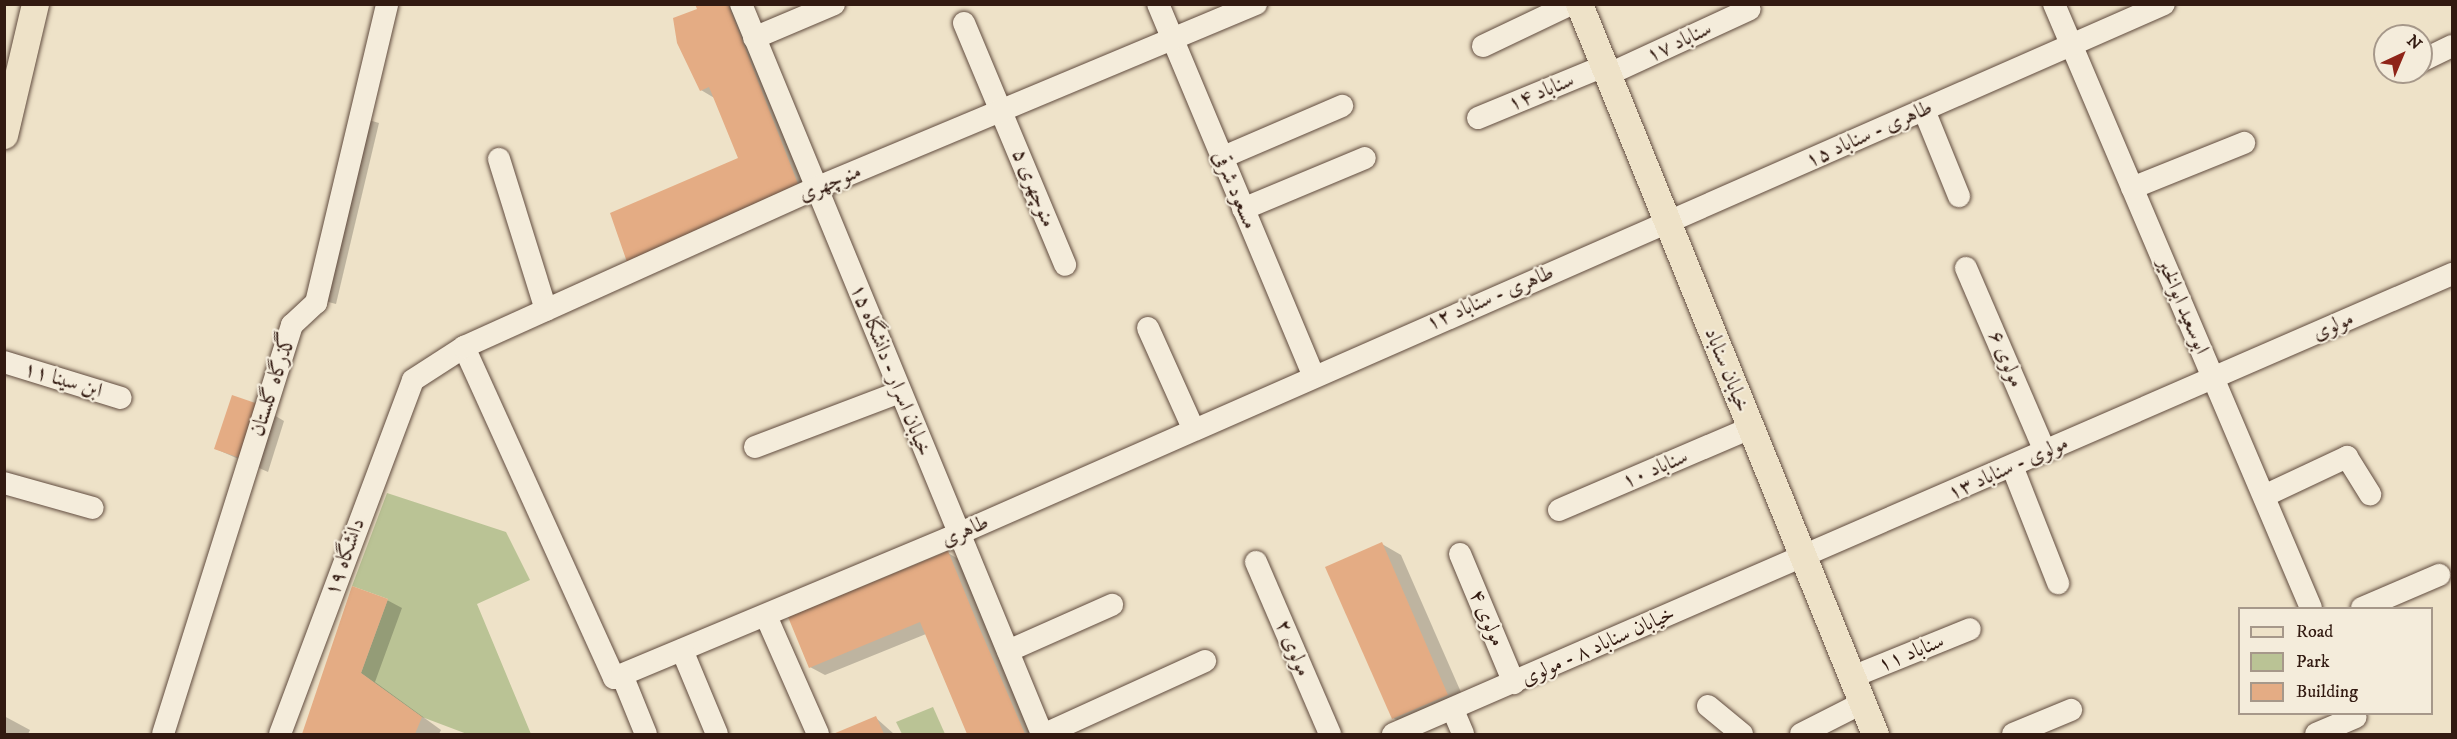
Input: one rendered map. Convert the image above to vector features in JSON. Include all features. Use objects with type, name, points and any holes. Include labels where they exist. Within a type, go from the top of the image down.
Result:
[{"type":"main road","points":[[4,135],[11,75],[35,4]]},
{"type":"main road","name":"خیابان سناباد","points":[[1579,4],[1875,735]]},
{"type":"street","name":"گذرگاه گلستان","points":[[163,735],[292,325],[316,303],[387,4]]},
{"type":"street","name":"خیابان اسرار - دانشگاه ۱۵","points":[[741,4],[958,534],[1043,735]]},
{"type":"street","points":[[754,38],[834,4]]},
{"type":"street","name":"مسعود شرقی","points":[[1158,4],[1313,375]]},
{"type":"street","name":"منوچهری","points":[[413,380],[464,347],[816,188],[1256,4]]},
{"type":"street","points":[[1483,46],[1572,4]]},
{"type":"street","name":"ابوسعید ابوالخیر","points":[[2054,4],[2310,607]]},
{"type":"street","points":[[2072,45],[2164,4]]},
{"type":"street","name":"سناباد ۱۷","points":[[1606,71],[1750,9]]},
{"type":"street","name":"منوچهری ۵","points":[[964,23],[1003,111],[1065,265]]},
{"type":"street","name":"طاهری - سناباد ۱۵","points":[[1667,222],[2072,45]]},
{"type":"street","points":[[2433,55],[2452,46]]},
{"type":"street","name":"سناباد ۱۴","points":[[1478,118],[1606,71]]},
{"type":"street","points":[[1221,158],[1342,106]]},
{"type":"street","points":[[1924,110],[1959,196]]},
{"type":"street","points":[[2132,188],[2244,143]]},
{"type":"street","points":[[1243,209],[1365,158]]},
{"type":"street","points":[[499,159],[546,310]]},
{"type":"street","name":"طاهری - سناباد ۱۲","points":[[1313,375],[1667,222]]},
{"type":"street","name":"مولوی ۶","points":[[1966,268],[2045,451]]},
{"type":"street","name":"مولوی","points":[[2213,378],[2452,274]]},
{"type":"street","points":[[1148,328],[1193,428]]},
{"type":"street","points":[[464,347],[646,735]]},
{"type":"street","name":"ابن سینا ۱۱","points":[[4,362],[121,398]]},
{"type":"street","name":"طاهری","points":[[618,676],[958,534],[1313,375]]},
{"type":"street","name":"مولوی - سناباد ۱۳","points":[[1803,557],[2213,378]]},
{"type":"street","name":"دانشگاه ۱۹","points":[[280,735],[413,380]]},
{"type":"street","points":[[755,447],[900,392]]},
{"type":"street","name":"سناباد ۱۰","points":[[1559,510],[1750,428]]},
{"type":"street","points":[[2264,496],[2347,457],[2370,494]]},
{"type":"street","points":[[2012,466],[2058,583]]},
{"type":"street","points":[[4,483],[93,508]]},
{"type":"street","name":"مولوی ۴","points":[[1460,554],[1514,683]]},
{"type":"street","name":"خیابان سناباد ۸ - مولوی","points":[[1393,735],[1803,557]]},
{"type":"street","name":"مولوی ۲","points":[[1256,562],[1330,735]]},
{"type":"street","points":[[2367,607],[2439,575]]},
{"type":"street","points":[[1008,651],[1112,605]]},
{"type":"street","points":[[766,616],[818,735]]},
{"type":"street","name":"سناباد ۱۱","points":[[1852,677],[1970,629]]},
{"type":"street","points":[[682,650],[717,735]]},
{"type":"street","points":[[1043,735],[1204,661]]},
{"type":"street","points":[[1802,735],[1862,703]]},
{"type":"street","points":[[1708,706],[1742,735]]},
{"type":"street","points":[[1453,710],[1463,735]]},
{"type":"street","points":[[2013,735],[2071,710]]},
{"type":"street","points":[[2316,735],[2358,722]]},
{"type":"green space","points":[[387,493],[506,532],[530,580],[477,604],[531,734],[467,734],[422,717],[361,673],[388,599],[352,586]]},
{"type":"green space","points":[[933,707],[945,734],[902,734],[896,722]]},
{"type":"building","points":[[695,4],[728,4],[798,184],[627,262],[610,213],[738,158],[709,87],[700,91],[677,43],[673,18],[697,9]]},
{"type":"building","points":[[232,395],[258,404],[240,458],[214,449]]},
{"type":"building","points":[[1382,542],[1448,695],[1392,719],[1325,567]]},
{"type":"building","points":[[948,551],[1025,734],[967,734],[920,622],[809,668],[788,617]]},
{"type":"building","points":[[352,586],[388,599],[361,673],[422,717],[415,734],[302,734]]},
{"type":"building","points":[[876,716],[884,734],[833,734]]}]
